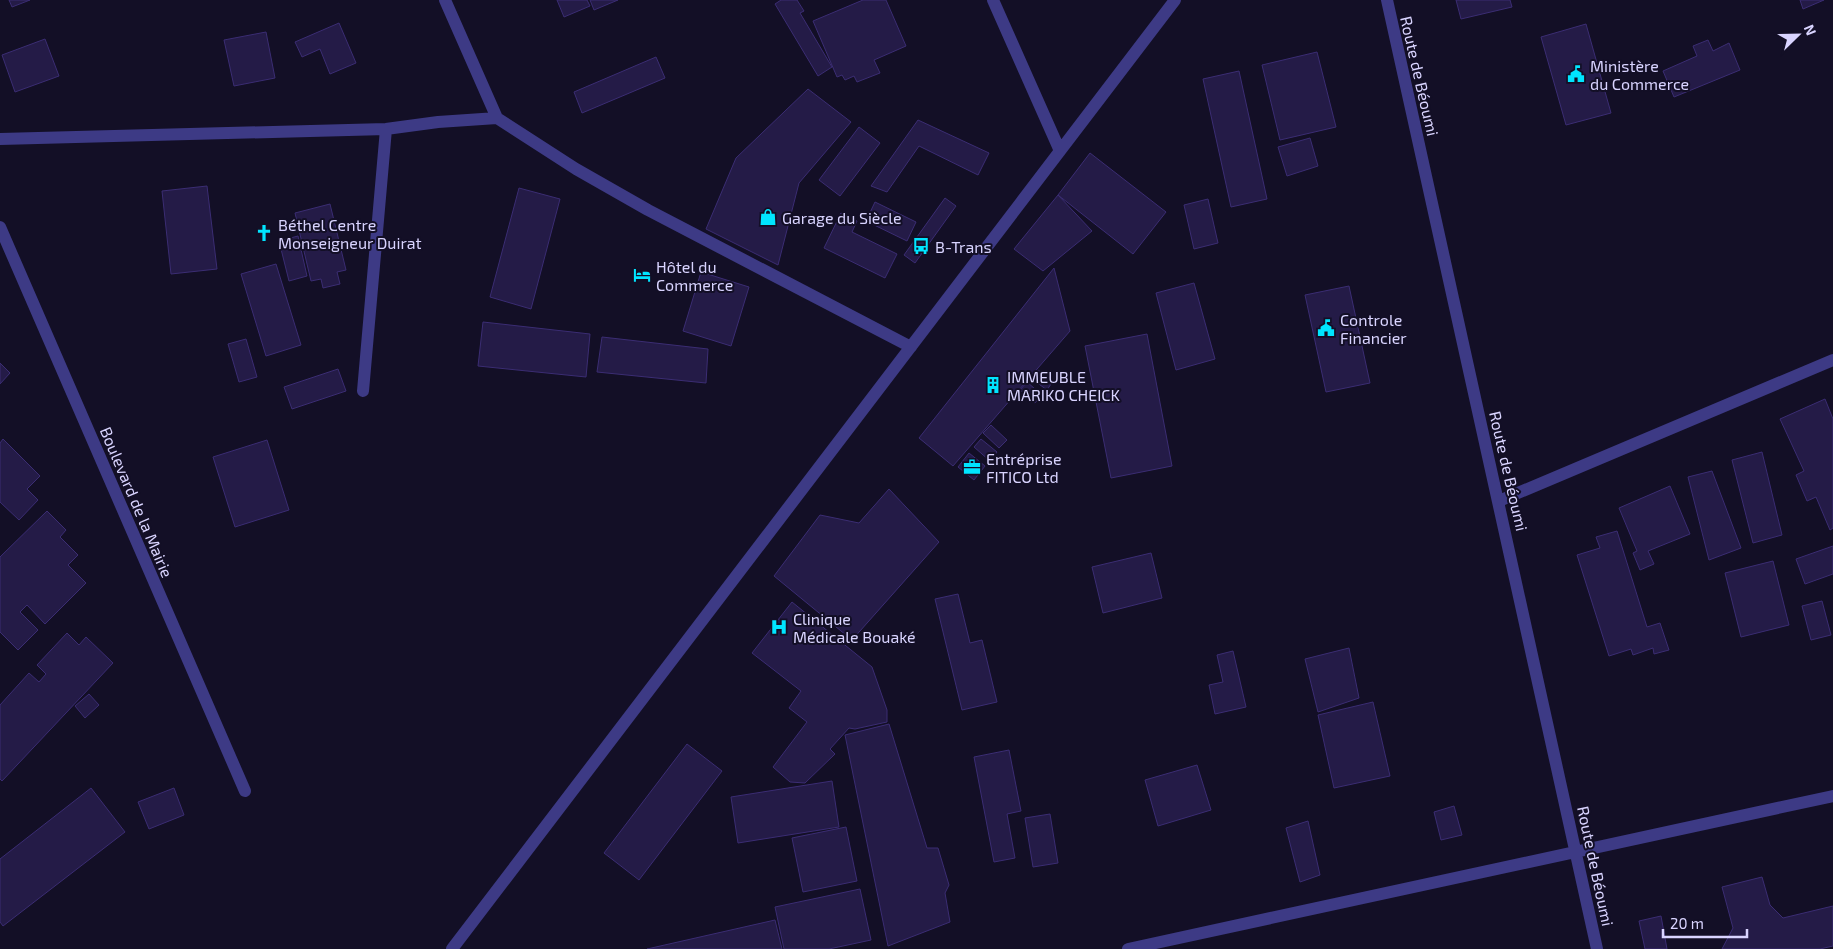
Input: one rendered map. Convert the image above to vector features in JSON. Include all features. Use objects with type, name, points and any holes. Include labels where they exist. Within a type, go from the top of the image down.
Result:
[{"type":"street","points":[[445,0],[497,118],[576,169],[648,210],[911,347]]},
{"type":"street","points":[[993,0],[1060,151]]},
{"type":"street","points":[[452,949],[1175,0]]},
{"type":"street","name":"Route de Béoumi","points":[[1387,0],[1597,949]]},
{"type":"street","points":[[0,139],[386,128],[497,118]]},
{"type":"street","points":[[363,391],[386,128]]},
{"type":"street","name":"Boulevard de la Mairie","points":[[0,227],[245,791]]},
{"type":"street","points":[[1499,501],[1833,360]]},
{"type":"street","points":[[1128,949],[1833,796]]},
{"type":"building","points":[[9,0],[30,0],[12,7]]},
{"type":"building","points":[[557,0],[587,0],[590,6],[564,17]]},
{"type":"building","points":[[590,0],[618,0],[594,10]]},
{"type":"building","points":[[781,0],[797,0],[804,11],[800,13],[832,67],[818,76],[775,4]]},
{"type":"building","points":[[863,0],[886,0],[906,46],[874,60],[880,73],[857,82],[854,76],[845,80],[842,75],[837,77],[813,21]]},
{"type":"building","points":[[1456,0],[1510,0],[1512,7],[1461,19]]},
{"type":"building","points":[[1800,0],[1824,0],[1803,9]]},
{"type":"building","points":[[339,23],[356,63],[330,74],[320,49],[302,57],[295,42]]},
{"type":"building","points":[[1586,24],[1611,113],[1566,125],[1541,37]]},
{"type":"building","points":[[266,32],[275,78],[234,86],[224,40]]},
{"type":"building","points":[[45,39],[59,76],[15,92],[2,55]]},
{"type":"building","points":[[1708,40],[1713,51],[1729,43],[1740,70],[1674,97],[1663,71],[1697,56],[1693,46]]},
{"type":"building","points":[[1317,52],[1336,127],[1280,140],[1262,65]]},
{"type":"building","points":[[656,57],[665,78],[582,113],[574,92]]},
{"type":"building","points":[[1239,71],[1267,199],[1231,207],[1203,79]]},
{"type":"building","points":[[808,89],[851,122],[799,183],[778,265],[706,229],[736,158]]},
{"type":"building","points":[[918,120],[989,153],[978,175],[919,146],[887,192],[871,186]]},
{"type":"building","points":[[859,127],[880,143],[840,196],[819,180]]},
{"type":"building","points":[[1310,138],[1318,166],[1287,176],[1278,147]]},
{"type":"building","points":[[1090,153],[1166,212],[1133,254],[1058,195]]},
{"type":"building","points":[[207,186],[217,269],[171,274],[162,191]]},
{"type":"building","points":[[519,188],[560,199],[531,309],[490,297]]},
{"type":"building","points":[[1058,195],[1092,231],[1043,271],[1014,249]]},
{"type":"building","points":[[945,198],[956,206],[915,263],[904,255]]},
{"type":"building","points":[[1208,199],[1218,243],[1194,249],[1184,205]]},
{"type":"building","points":[[875,202],[916,222],[907,241],[866,221]]},
{"type":"building","points":[[330,204],[346,270],[337,272],[340,284],[323,288],[321,279],[311,281],[295,213]]},
{"type":"building","points":[[841,213],[857,221],[852,232],[897,254],[885,278],[824,248]]},
{"type":"building","points":[[298,236],[307,276],[289,281],[279,241]]},
{"type":"building","points":[[276,264],[301,345],[266,356],[241,274]]},
{"type":"building","name":"IMMEUBLE MARIKO CHEICK","points":[[1054,268],[1070,331],[953,466],[919,438]]},
{"type":"building","points":[[701,272],[749,287],[731,346],[683,331]]},
{"type":"building","points":[[1194,283],[1215,359],[1176,370],[1156,293]]},
{"type":"building","points":[[1349,286],[1370,383],[1326,392],[1305,295]]},
{"type":"building","points":[[483,322],[590,334],[586,377],[478,366]]},
{"type":"building","points":[[1147,334],[1172,466],[1111,478],[1085,346]]},
{"type":"building","points":[[602,337],[708,349],[706,383],[597,372]]},
{"type":"building","points":[[246,339],[257,377],[239,382],[228,344]]},
{"type":"building","points":[[0,363],[10,373],[0,384]]},
{"type":"building","points":[[338,369],[346,391],[292,409],[284,387]]},
{"type":"building","points":[[1038,370],[1053,381],[1047,390],[1032,379]]},
{"type":"building","points":[[1027,382],[1042,395],[1035,403],[1020,390]]},
{"type":"building","points":[[1825,399],[1833,419],[1833,528],[1830,530],[1816,497],[1807,501],[1796,475],[1804,471],[1780,419]]},
{"type":"building","points":[[991,425],[1007,440],[999,448],[983,433]]},
{"type":"building","points":[[3,439],[40,476],[27,489],[38,500],[19,520],[0,502],[0,443]]},
{"type":"building","points":[[981,439],[997,452],[990,461],[974,447]]},
{"type":"building","points":[[267,440],[289,510],[235,527],[213,457]]},
{"type":"building","points":[[1762,452],[1782,535],[1753,543],[1732,460]]},
{"type":"building","points":[[969,453],[985,466],[974,480],[958,467]]},
{"type":"building","points":[[1712,471],[1741,548],[1709,560],[1688,477]]},
{"type":"building","points":[[1670,486],[1690,534],[1648,551],[1654,564],[1640,570],[1633,553],[1637,551],[1619,508]]},
{"type":"building","points":[[889,489],[939,542],[852,640],[774,576],[820,515],[859,523]]},
{"type":"building","points":[[47,511],[66,530],[60,537],[78,555],[68,565],[86,583],[45,624],[27,605],[20,612],[38,630],[18,650],[0,632],[0,557]]},
{"type":"building","points":[[1617,531],[1647,627],[1660,623],[1669,650],[1654,654],[1653,648],[1633,655],[1631,649],[1609,656],[1577,555],[1600,548],[1596,537]]},
{"type":"building","points":[[1833,546],[1833,574],[1805,584],[1796,559]]},
{"type":"building","points":[[1151,553],[1162,598],[1103,613],[1092,567]]},
{"type":"building","points":[[1773,561],[1789,625],[1741,637],[1725,573]]},
{"type":"building","points":[[958,594],[970,643],[982,640],[997,702],[962,710],[935,599]]},
{"type":"building","points":[[1822,601],[1831,635],[1811,640],[1802,606]]},
{"type":"building","points":[[792,602],[872,667],[887,710],[887,722],[855,729],[849,728],[830,749],[835,754],[805,783],[790,782],[773,767],[807,722],[789,708],[801,691],[752,653]]},
{"type":"building","points":[[67,633],[79,645],[86,637],[113,663],[2,781],[0,779],[0,705],[29,673],[39,682],[46,674],[37,665]]},
{"type":"building","points":[[1349,648],[1359,698],[1318,712],[1305,659]]},
{"type":"building","points":[[1233,651],[1246,707],[1215,714],[1209,685],[1223,682],[1217,655]]},
{"type":"building","points":[[89,694],[99,705],[85,718],[75,706]]},
{"type":"building","points":[[1373,702],[1390,776],[1334,788],[1318,715]]},
{"type":"building","points":[[889,724],[927,848],[938,848],[949,885],[945,893],[950,922],[888,946],[845,735]]},
{"type":"building","points":[[687,744],[722,771],[639,880],[604,853]]},
{"type":"building","points":[[1009,750],[1021,811],[1007,814],[1015,858],[994,862],[974,757]]},
{"type":"building","points":[[1197,765],[1211,810],[1158,826],[1145,780]]},
{"type":"building","points":[[832,781],[839,827],[738,843],[731,797]]},
{"type":"building","points":[[91,788],[125,832],[3,926],[0,922],[0,859]]},
{"type":"building","points":[[174,788],[184,815],[149,829],[138,802]]},
{"type":"building","points":[[1454,806],[1462,835],[1441,840],[1434,812]]},
{"type":"building","points":[[1050,814],[1058,863],[1033,867],[1025,818]]},
{"type":"building","points":[[1308,821],[1320,875],[1300,882],[1286,828]]},
{"type":"building","points":[[846,827],[857,881],[803,892],[792,838]]},
{"type":"building","points":[[1762,877],[1770,905],[1783,918],[1833,906],[1833,946],[1820,949],[1722,949],[1733,928],[1722,887]]},
{"type":"building","points":[[860,889],[871,940],[829,949],[784,949],[775,907]]},
{"type":"building","points":[[1661,916],[1667,949],[1645,949],[1639,921]]},
{"type":"building","points":[[775,920],[782,949],[647,949]]},
{"type":"place","name":"Ministère du Commerce","points":[[1576,74]]},
{"type":"place","name":"Garage du Siècle","points":[[768,217]]},
{"type":"place","name":"Béthel Centre Monseigneur Duirat","points":[[264,233]]},
{"type":"place","name":"B-Trans","points":[[921,246]]},
{"type":"place","name":"Hôtel du Commerce","points":[[642,275]]},
{"type":"place","name":"Controle Financier","points":[[1326,328]]},
{"type":"place","name":"IMMEUBLE MARIKO CHEICK","points":[[993,385]]},
{"type":"place","name":"Entréprise FITICO Ltd","points":[[972,467]]},
{"type":"place","name":"Clinique Médicale Bouaké","points":[[779,627]]}]
